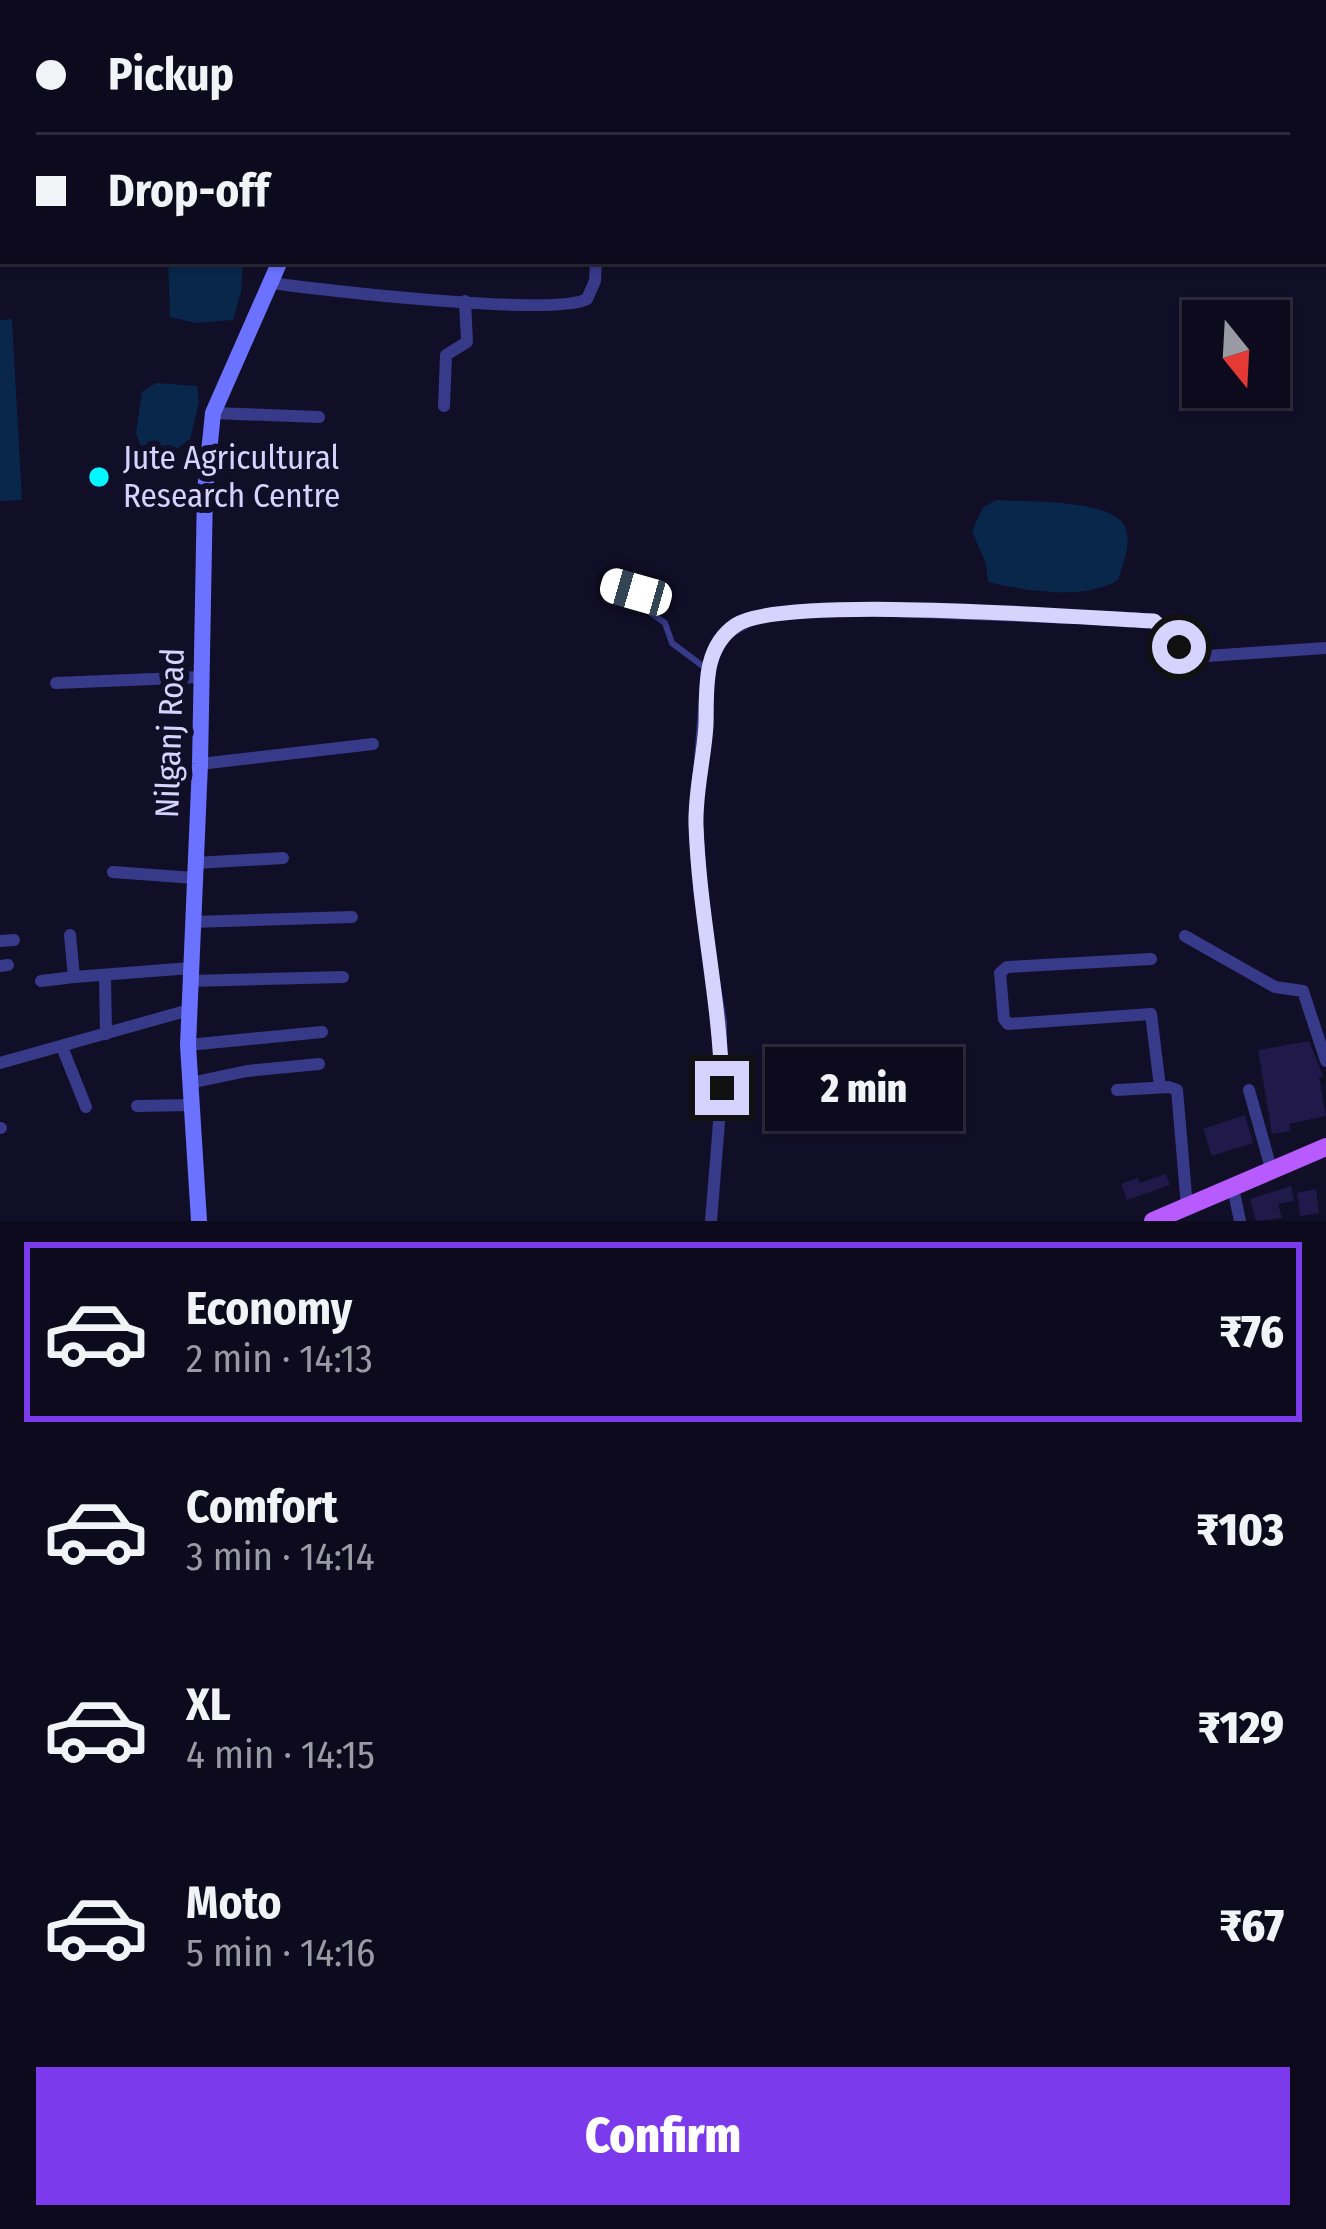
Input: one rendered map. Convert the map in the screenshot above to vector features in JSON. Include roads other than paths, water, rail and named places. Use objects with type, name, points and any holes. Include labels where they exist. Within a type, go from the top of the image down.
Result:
[{"type":"main road","points":[[1153,1221],[1326,1148]]},
{"type":"street","name":"Nilganj Road","points":[[199,1221],[188,1045],[205,491],[213,413],[279,264]]},
{"type":"street","points":[[272,283],[465,301],[578,304],[592,290],[596,264]]},
{"type":"street","points":[[444,406],[446,355],[467,342],[465,301]]},
{"type":"street","points":[[213,413],[319,417]]},
{"type":"street","points":[[712,1221],[722,1098],[721,1022],[701,904],[696,825],[707,669],[725,634],[743,621],[771,614],[841,609],[1154,621],[1183,650],[1213,657],[1326,648]]},
{"type":"street","points":[[56,683],[202,677]]},
{"type":"street","points":[[200,764],[373,744]]},
{"type":"street","points":[[113,872],[195,871],[283,858]]},
{"type":"street","points":[[192,922],[352,917]]},
{"type":"street","points":[[70,935],[74,977]]},
{"type":"street","points":[[1185,936],[1275,988],[1304,991],[1326,1061]]},
{"type":"street","points":[[1151,959],[1007,967],[1000,973],[1008,1024],[1150,1014],[1160,1087]]},
{"type":"street","points":[[105,976],[106,1034]]},
{"type":"street","points":[[41,981],[105,976],[343,977]]},
{"type":"street","points":[[0,1063],[189,1010]]},
{"type":"street","points":[[188,1045],[322,1032]]},
{"type":"street","points":[[62,1047],[86,1108]]},
{"type":"street","points":[[190,1083],[319,1064]]},
{"type":"street","points":[[1117,1090],[1177,1090],[1187,1207]]},
{"type":"street","points":[[1249,1090],[1273,1172]]},
{"type":"street","points":[[137,1106],[191,1106]]},
{"type":"street","points":[[1233,1188],[1240,1221]]},
{"type":"lane","points":[[611,585],[643,597],[651,613],[663,621],[672,643],[707,669]]},
{"type":"water","points":[[168,264],[243,264],[233,320],[195,323],[170,317]]},
{"type":"water","points":[[12,319],[22,500],[0,501],[0,320]]},
{"type":"water","points":[[156,383],[197,386],[199,402],[190,440],[178,448],[142,450],[136,433],[142,392]]},
{"type":"water","points":[[997,500],[1066,503],[1116,517],[1128,538],[1118,580],[1072,592],[988,582],[972,531],[983,507]]},
{"type":"place","name":"Jute Agricultural Research Centre","points":[[99,477]]}]
